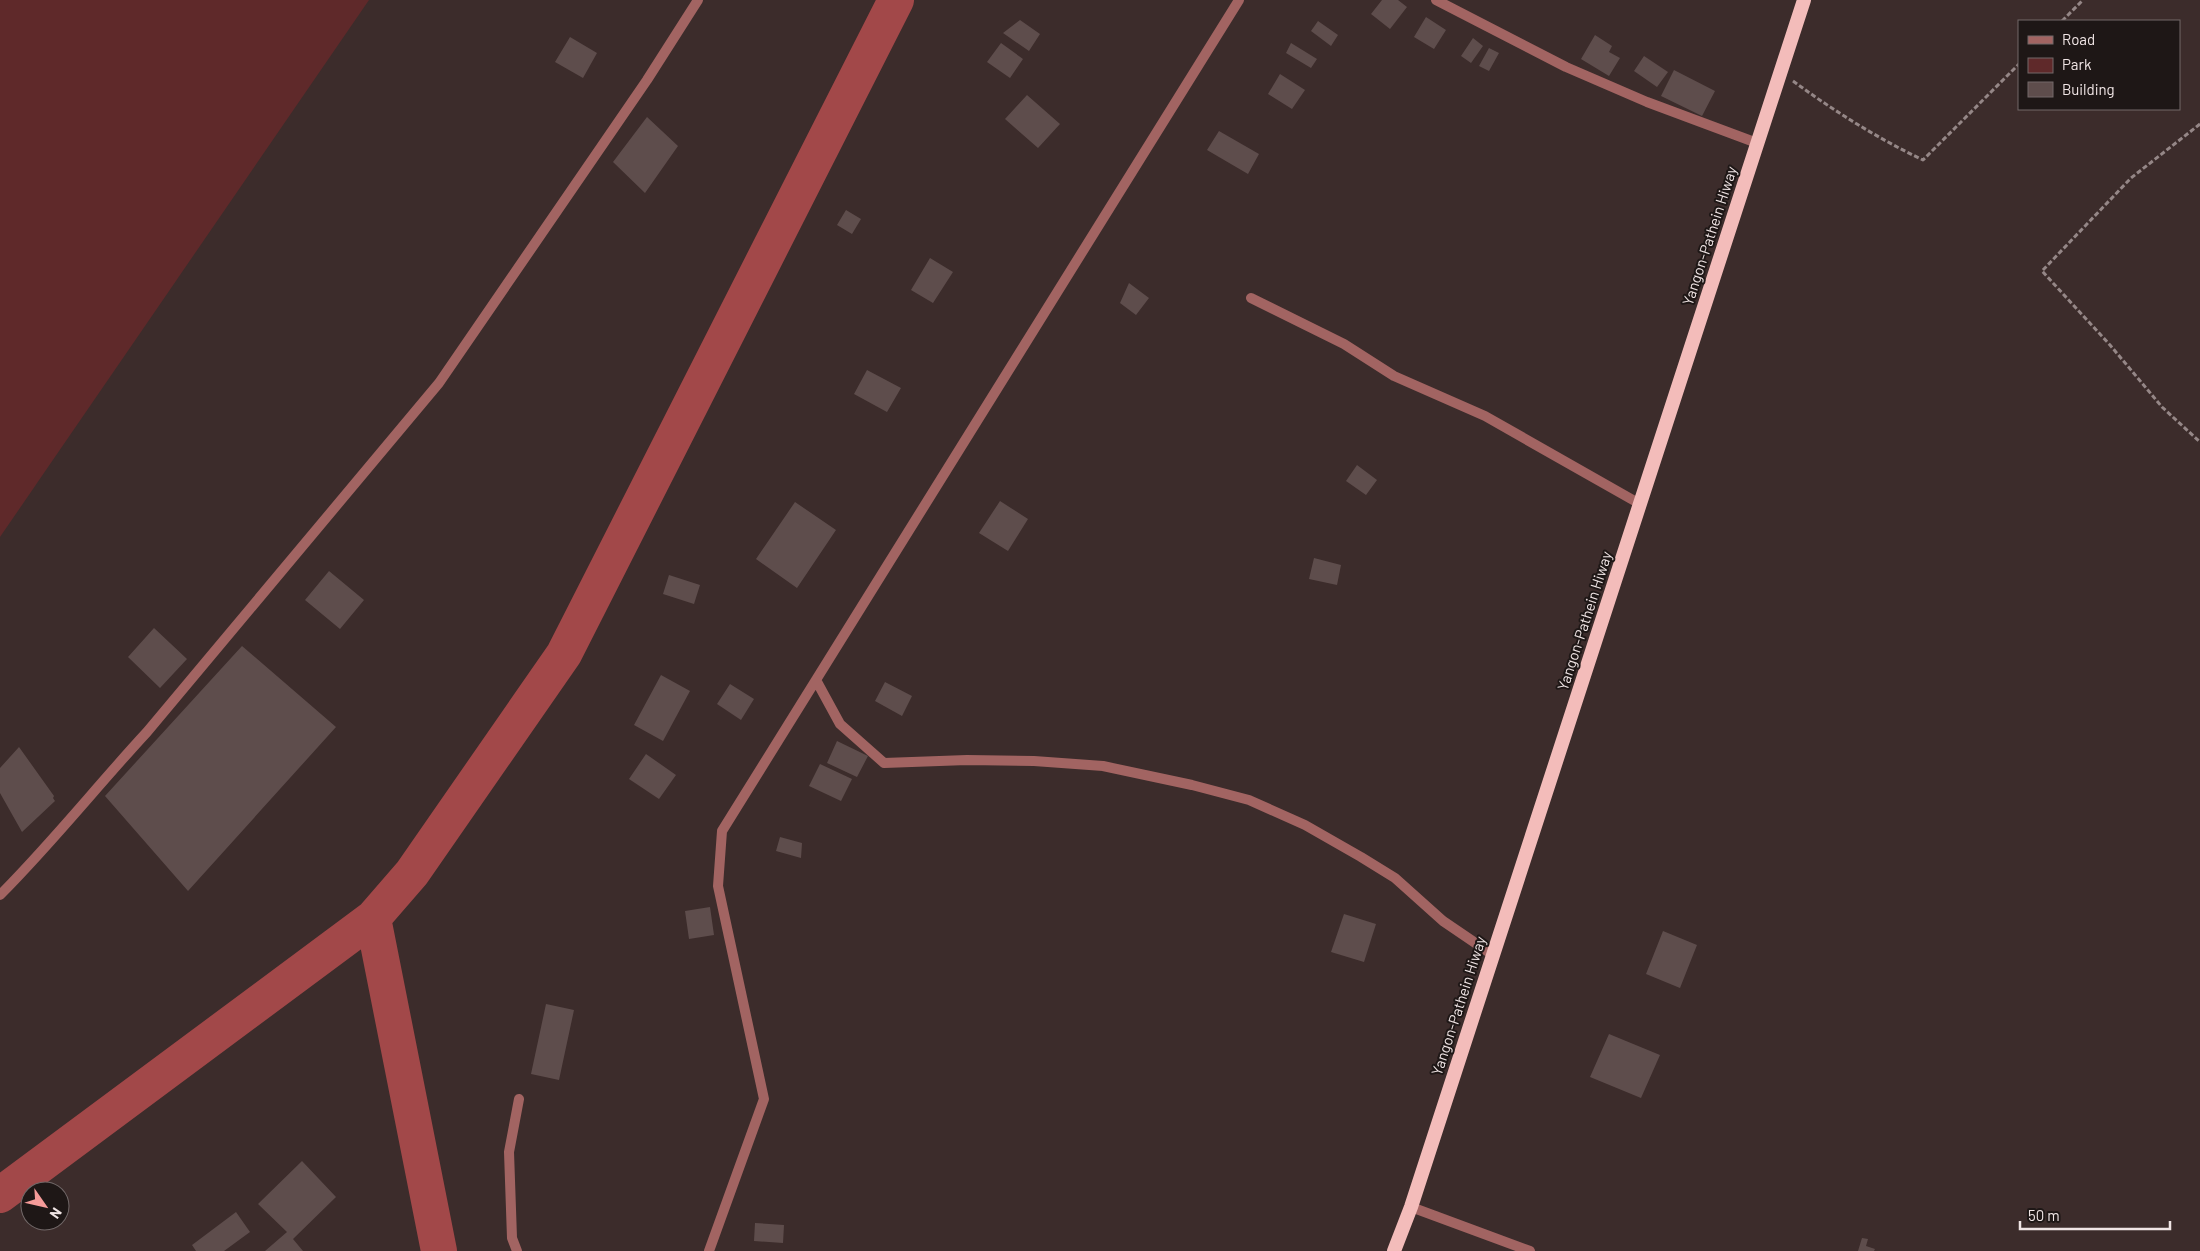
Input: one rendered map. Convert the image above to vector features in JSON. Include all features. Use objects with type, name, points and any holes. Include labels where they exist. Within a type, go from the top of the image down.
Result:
[{"type":"highway","name":"Yangon-Pathein Hiway","points":[[1394,1251],[1493,955],[1804,0]]},
{"type":"street","points":[[0,895],[42,853],[103,780],[148,732],[439,383],[647,80],[698,0]]},
{"type":"street","points":[[708,1251],[764,1099],[718,886],[722,831],[1239,0]]},
{"type":"street","points":[[1436,0],[1566,67],[1647,102],[1757,143]]},
{"type":"street","points":[[1251,298],[1344,344],[1394,376],[1485,416],[1640,504]]},
{"type":"street","points":[[816,680],[840,724],[884,762],[986,760],[1103,766],[1192,785],[1249,800],[1305,825],[1395,878],[1443,921],[1493,955]]},
{"type":"street","points":[[517,1251],[512,1238],[509,1152],[519,1099]]},
{"type":"street","points":[[1410,1207],[1530,1251]]},
{"type":"path","points":[[2063,20],[2082,0]]},
{"type":"path","points":[[1781,71],[1833,110],[1892,145],[1923,160],[2018,65]]},
{"type":"path","points":[[2200,124],[2130,178],[2042,271],[2110,344],[2162,407],[2200,442]]},
{"type":"green space","points":[[0,0],[369,0],[0,537]]},
{"type":"building","points":[[1382,0],[1398,0],[1407,7],[1390,29],[1371,14]]},
{"type":"building","points":[[1426,17],[1446,30],[1434,49],[1414,37]]},
{"type":"building","points":[[1020,20],[1040,34],[1029,51],[1003,33]]},
{"type":"building","points":[[1318,21],[1338,35],[1331,46],[1311,31]]},
{"type":"building","points":[[1595,35],[1612,46],[1609,52],[1620,58],[1609,76],[1581,59]]},
{"type":"building","points":[[570,37],[597,53],[583,78],[555,62]]},
{"type":"building","points":[[1473,38],[1483,46],[1471,63],[1461,56]]},
{"type":"building","points":[[1001,43],[1023,59],[1010,78],[987,62]]},
{"type":"building","points":[[1291,43],[1317,59],[1311,68],[1286,53]]},
{"type":"building","points":[[1489,48],[1499,53],[1489,71],[1479,66]]},
{"type":"building","points":[[1644,56],[1668,72],[1657,87],[1634,71]]},
{"type":"building","points":[[1674,70],[1715,91],[1702,116],[1661,96]]},
{"type":"building","points":[[1280,74],[1305,90],[1292,109],[1268,94]]},
{"type":"building","points":[[1027,95],[1060,124],[1038,148],[1005,119]]},
{"type":"building","points":[[647,117],[678,146],[645,193],[613,162]]},
{"type":"building","points":[[1219,131],[1259,154],[1248,174],[1207,150]]},
{"type":"building","points":[[846,210],[861,219],[852,234],[837,225]]},
{"type":"building","points":[[930,258],[953,272],[933,303],[911,290]]},
{"type":"building","points":[[1129,283],[1149,298],[1136,315],[1120,303]]},
{"type":"building","points":[[867,370],[901,388],[887,412],[854,394]]},
{"type":"building","points":[[1357,465],[1377,480],[1366,495],[1346,481]]},
{"type":"building","points":[[1000,501],[1028,519],[1008,551],[979,533]]},
{"type":"building","points":[[795,502],[836,530],[797,588],[756,559]]},
{"type":"building","points":[[1314,558],[1341,565],[1337,585],[1309,579]]},
{"type":"building","points":[[329,571],[364,600],[340,629],[305,600]]},
{"type":"building","points":[[669,575],[700,585],[694,604],[663,594]]},
{"type":"building","points":[[154,628],[187,659],[160,688],[128,657]]},
{"type":"building","points":[[242,646],[336,727],[188,891],[105,796]]},
{"type":"building","points":[[661,675],[690,691],[663,741],[634,725]]},
{"type":"building","points":[[885,682],[912,696],[902,716],[875,701]]},
{"type":"building","points":[[730,684],[754,699],[741,720],[717,704]]},
{"type":"building","points":[[837,741],[868,756],[857,777],[827,763]]},
{"type":"building","points":[[19,747],[54,796],[55,801],[22,832],[0,793],[0,768]]},
{"type":"building","points":[[646,754],[676,775],[659,799],[629,779]]},
{"type":"building","points":[[820,764],[852,779],[841,801],[809,786]]},
{"type":"building","points":[[780,837],[802,843],[801,858],[776,851]]},
{"type":"building","points":[[710,907],[714,935],[689,939],[685,911]]},
{"type":"building","points":[[1344,914],[1376,924],[1364,962],[1331,952]]},
{"type":"building","points":[[1663,931],[1697,945],[1680,988],[1646,974]]},
{"type":"building","points":[[546,1004],[574,1010],[559,1080],[531,1074]]},
{"type":"building","points":[[1609,1034],[1660,1055],[1641,1098],[1590,1077]]},
{"type":"building","points":[[302,1161],[336,1197],[293,1239],[303,1251],[265,1251],[287,1232],[258,1204]]},
{"type":"building","points":[[236,1212],[250,1232],[224,1251],[196,1251],[192,1245]]},
{"type":"building","points":[[755,1223],[784,1225],[783,1243],[754,1241]]},
{"type":"building","points":[[1862,1238],[1868,1239],[1866,1246],[1875,1249],[1874,1251],[1858,1251]]},
{"type":"waterway","points":[[0,1195],[373,918],[412,873],[564,654],[896,0]]},
{"type":"waterway","points":[[373,918],[439,1251]]}]
